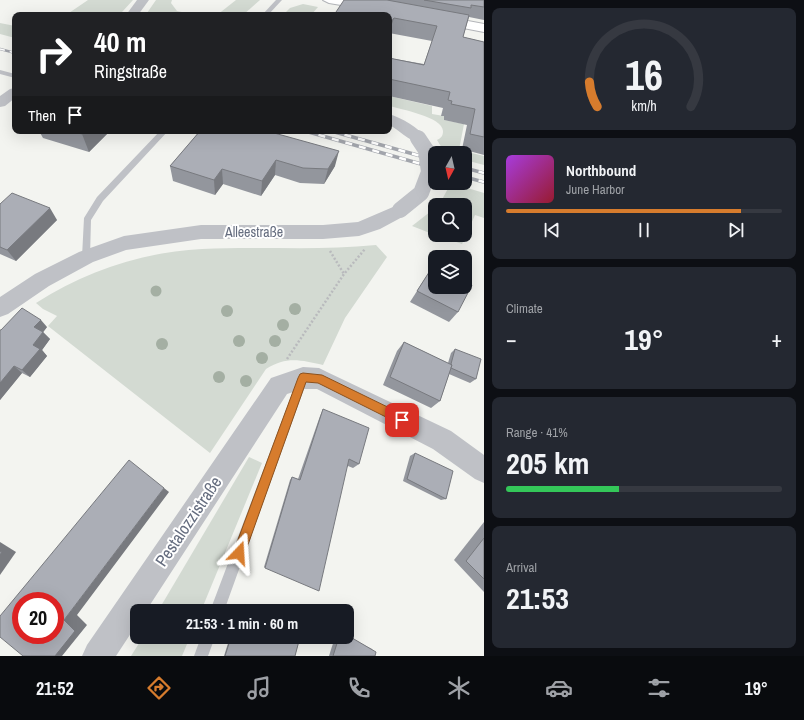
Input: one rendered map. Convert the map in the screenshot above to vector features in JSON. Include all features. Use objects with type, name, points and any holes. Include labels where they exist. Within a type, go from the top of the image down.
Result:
[{"type":"main road","points":[[329,0],[385,10]]},
{"type":"main road","points":[[427,18],[484,28]]},
{"type":"street","points":[[134,12],[143,0]]},
{"type":"street","points":[[0,103],[12,94]]},
{"type":"street","name":"Alleestraße","points":[[0,308],[42,280],[86,257],[124,244],[201,232],[323,232],[359,229],[373,224],[400,210],[421,193],[429,172],[426,150],[418,138],[400,124],[392,121]]},
{"type":"street","points":[[279,386],[303,378],[319,378],[442,440],[484,470]]},
{"type":"street","name":"Pestalozzistraße","points":[[98,656],[279,386]]},
{"type":"lane","points":[[268,12],[279,0]]},
{"type":"lane","points":[[0,72],[12,75]]},
{"type":"lane","points":[[86,257],[88,220],[100,199],[161,134]]},
{"type":"lane","points":[[220,604],[303,378]]},
{"type":"lane","points":[[201,656],[205,644]]},
{"type":"path","points":[[279,386],[287,357],[344,274],[365,248],[359,229]]},
{"type":"path","points":[[323,232],[328,246],[344,274]]},
{"type":"shaded area","points":[[88,0],[133,0],[122,12],[70,12]]},
{"type":"shaded area","points":[[156,0],[172,0],[171,3],[177,11],[182,12],[148,12]]},
{"type":"shaded area","points":[[236,0],[260,0],[246,12],[221,12]]},
{"type":"shaded area","points":[[303,4],[318,7],[314,12],[286,12],[290,8]]},
{"type":"shaded area","points":[[0,23],[12,25],[12,37],[0,34]]},
{"type":"shaded area","points":[[392,97],[432,106],[432,114],[444,116],[444,120],[464,124],[460,146],[441,146],[437,140],[441,138],[443,134],[441,126],[420,114],[392,107]]},
{"type":"shaded area","points":[[472,153],[484,156],[484,165],[472,162]]},
{"type":"shaded area","points":[[472,189],[484,193],[484,218],[475,215],[472,222],[472,198],[443,198],[447,190]]},
{"type":"shaded area","points":[[428,213],[428,232],[412,226]]},
{"type":"shaded area","points":[[376,245],[387,257],[345,318],[323,365],[294,360],[280,362],[266,369],[210,453],[48,326],[57,316],[43,309],[36,303],[75,281],[115,265],[158,254],[202,249],[332,248]]},
{"type":"shaded area","points":[[249,457],[262,463],[204,604],[162,604]]},
{"type":"shaded area","points":[[139,644],[187,644],[182,656],[131,656]]},
{"type":"building","points":[[344,0],[387,0],[469,15],[463,37],[484,42],[484,137],[470,134],[475,109],[451,104],[452,101],[448,100],[450,92],[392,80],[392,59],[424,65],[437,26],[394,18],[392,20],[392,12],[336,12]]},
{"type":"building","points":[[424,0],[484,0],[484,7],[471,5],[471,8]]},
{"type":"building","points":[[197,134],[278,134],[339,151],[328,169],[303,168],[276,160],[262,181],[222,169],[214,180],[170,166]]},
{"type":"building","points":[[12,193],[50,208],[7,250],[0,247],[0,204]]},
{"type":"building","points":[[428,274],[428,294],[467,294],[458,312],[417,291]]},
{"type":"building","points":[[22,308],[41,320],[34,327],[43,332],[33,345],[40,349],[22,370],[14,366],[0,383],[0,330]]},
{"type":"building","points":[[404,342],[452,365],[440,401],[390,377]]},
{"type":"building","points":[[455,349],[481,359],[476,379],[451,368]]},
{"type":"building","points":[[323,409],[369,428],[359,464],[349,459],[319,591],[265,568],[292,477],[300,480]]},
{"type":"building","points":[[415,453],[453,471],[446,499],[407,479]]},
{"type":"building","points":[[129,460],[164,488],[64,620],[64,592],[20,592]]},
{"type":"building","points":[[484,538],[484,579],[466,561]]},
{"type":"building","points":[[12,601],[12,644],[64,644],[64,620],[75,631],[55,656],[23,656],[0,637],[0,616]]},
{"type":"building","points":[[354,639],[376,652],[375,656],[333,656],[337,644],[354,644]]},
{"type":"building","points":[[229,644],[298,644],[295,656],[225,656]]},
{"type":"railway","points":[[0,49],[12,52]]},
{"type":"railway","points":[[316,134],[428,166]]},
{"type":"railway","points":[[342,134],[428,158]]},
{"type":"railway","points":[[472,170],[484,173]]},
{"type":"railway","points":[[472,179],[484,182]]},
{"type":"route","points":[[239,553],[303,378],[319,378],[402,420]]}]
